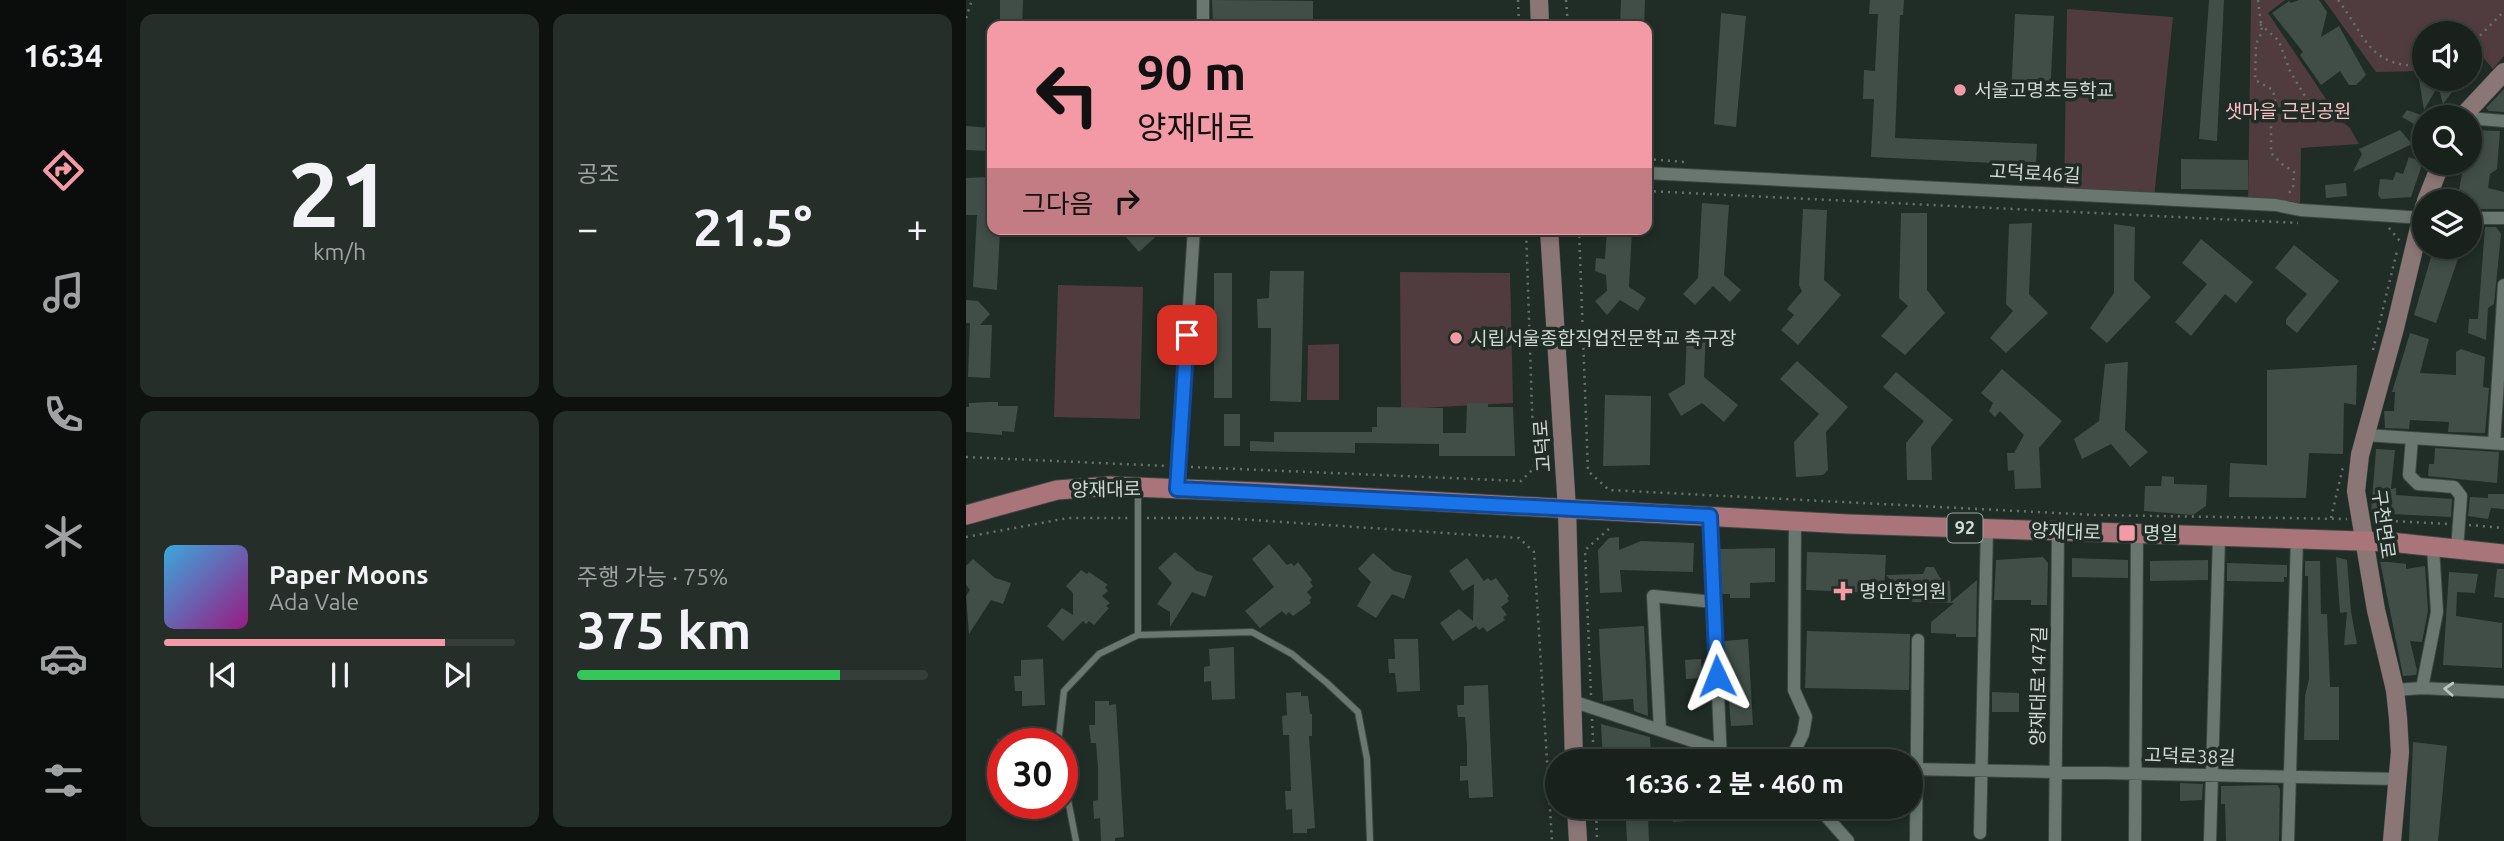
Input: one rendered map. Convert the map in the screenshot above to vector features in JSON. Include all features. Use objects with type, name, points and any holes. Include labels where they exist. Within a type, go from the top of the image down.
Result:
[{"type":"main road","points":[[1539,0],[1540,21]]},
{"type":"main road","points":[[2474,105],[2504,72]]},
{"type":"main road","name":"고덕로","points":[[1549,235],[1567,509],[1574,749]]},
{"type":"main road","name":"구천면로","points":[[2392,841],[2400,752],[2395,690],[2376,610],[2356,491],[2360,455],[2412,257]]},
{"type":"main road","name":"양재대로","points":[[966,515],[1057,490],[1110,486],[1795,521],[2297,538],[2504,554]]},
{"type":"main road","points":[[1577,819],[1578,841]]},
{"type":"street","points":[[1203,0],[1203,21]]},
{"type":"street","points":[[2482,119],[2504,121]]},
{"type":"street","name":"고덕로46길","points":[[1652,173],[2276,205],[2300,210],[2412,211]]},
{"type":"street","points":[[2482,218],[2504,218]]},
{"type":"street","points":[[1177,489],[1194,235]]},
{"type":"street","points":[[2365,435],[2499,444],[2504,285]]},
{"type":"street","points":[[2412,438],[2409,475],[2418,484],[2454,487],[2461,496],[2457,550]]},
{"type":"street","points":[[1710,516],[1721,749]]},
{"type":"street","points":[[1795,521],[1794,690],[1806,717],[1803,734],[1796,749]]},
{"type":"street","points":[[1980,833],[1987,528]]},
{"type":"street","name":"양재대로147길","points":[[2055,841],[2058,531]]},
{"type":"street","points":[[2135,841],[2137,534]]},
{"type":"street","points":[[2210,841],[2219,537]]},
{"type":"street","points":[[2288,841],[2297,538]]},
{"type":"street","points":[[2422,688],[2437,612],[2432,547]]},
{"type":"street","points":[[1660,730],[1653,596],[1714,602]]},
{"type":"street","points":[[1915,749],[1918,640]]},
{"type":"street","points":[[2395,690],[2422,688],[2504,692]]},
{"type":"street","points":[[1572,701],[1660,730],[1705,749]]},
{"type":"street","name":"고덕로38길","points":[[1923,769],[2398,779]]},
{"type":"street","points":[[1829,819],[1848,841]]},
{"type":"street","points":[[1915,819],[1916,841]]},
{"type":"lane","points":[[1138,487],[1138,635]]},
{"type":"lane","points":[[1060,728],[1065,691],[1099,654],[1138,635],[1252,632],[1292,654],[1358,712],[1367,759],[1370,841]]},
{"type":"lane","points":[[1072,819],[1076,841]]},
{"type":"path","points":[[966,18],[972,0]]},
{"type":"path","points":[[1518,0],[1519,21]]},
{"type":"path","points":[[1566,0],[1568,21]]},
{"type":"path","points":[[2258,0],[2262,32],[2256,44],[2255,80],[2273,90],[2276,106],[2271,116],[2269,132],[2271,153],[2294,172],[2293,188],[2276,205]]},
{"type":"path","points":[[2338,0],[2377,55],[2412,66]]},
{"type":"path","points":[[2482,34],[2504,11]]},
{"type":"path","points":[[2260,24],[2279,41],[2290,71],[2309,103],[2326,99]]},
{"type":"path","points":[[1652,191],[2307,223]]},
{"type":"path","points":[[2389,228],[2400,240]]},
{"type":"path","points":[[966,457],[1521,481],[1534,468],[1526,235]]},
{"type":"path","points":[[1578,235],[1588,471],[1609,490],[2095,515],[2360,520],[2504,528]]},
{"type":"path","points":[[966,537],[1068,518],[1223,518],[1519,538],[1534,552],[1552,841]]},
{"type":"path","points":[[1593,749],[1585,550],[1608,528]]},
{"type":"path","points":[[1596,819],[1597,841]]},
{"type":"green space","name":"샛마을 근린공원","points":[[2251,0],[2285,0],[2268,13],[2326,99],[2326,109],[2350,128],[2359,144],[2301,148],[2300,210],[2248,203]]},
{"type":"green space","name":"샛마을 근린공원","points":[[2324,0],[2504,0],[2504,56],[2493,69],[2482,56],[2482,21],[2412,21],[2412,71],[2376,72]]},
{"type":"green space","points":[[2067,9],[2173,17],[2154,198],[2064,194]]},
{"type":"green space","name":"시립서울종합직업전문학교 축구장","points":[[1400,272],[1510,273],[1513,403],[1401,409]]},
{"type":"green space","points":[[1058,285],[1143,287],[1140,419],[1054,417]]},
{"type":"green space","points":[[1339,344],[1339,400],[1307,400],[1308,345]]},
{"type":"building","points":[[1000,0],[1023,0],[1022,21],[1000,21]]},
{"type":"building","points":[[1212,0],[1313,1],[1313,21],[1213,21]]},
{"type":"building","points":[[1621,0],[1645,0],[1644,21],[1620,21]]},
{"type":"building","points":[[1870,0],[1904,0],[1903,15],[1900,15],[1895,138],[2037,144],[2036,165],[1871,157],[1874,99],[1863,99],[1864,70],[1875,71],[1878,14],[1869,14]]},
{"type":"building","points":[[2209,0],[2224,0],[2217,141],[2199,139]]},
{"type":"building","points":[[2299,0],[2319,0],[2327,12],[2321,37],[2339,26],[2366,75],[2356,85],[2349,85],[2340,71],[2321,85],[2300,55],[2303,52],[2272,13],[2289,1],[2291,3]]},
{"type":"building","points":[[1721,13],[1746,16],[1736,127],[1714,124]]},
{"type":"building","points":[[2015,14],[2054,16],[2050,97],[2011,95]]},
{"type":"building","points":[[2504,89],[2504,112],[2489,111],[2486,108]]},
{"type":"building","points":[[2421,91],[2435,91],[2427,105],[2423,105]]},
{"type":"building","points":[[2439,91],[2453,91],[2443,104]]},
{"type":"building","points":[[2407,110],[2412,112],[2412,123],[2402,117]]},
{"type":"building","points":[[966,126],[987,128],[987,151],[966,150]]},
{"type":"building","points":[[2400,130],[2412,144],[2353,172],[2362,154],[2359,149]]},
{"type":"building","points":[[2482,130],[2500,131],[2497,169],[2490,174],[2488,188],[2504,192],[2504,209],[2482,209],[2482,189],[2459,189],[2462,175],[2482,175]]},
{"type":"building","points":[[2409,157],[2412,158],[2412,175],[2419,175],[2411,197],[2381,199],[2378,195],[2380,179],[2393,180],[2396,172],[2403,174]]},
{"type":"building","points":[[2181,159],[2248,160],[2248,190],[2181,189]]},
{"type":"building","points":[[987,177],[987,235],[1000,235],[997,290],[973,287],[977,215],[966,215],[966,178]]},
{"type":"building","points":[[2346,183],[2347,196],[2326,198],[2325,185]]},
{"type":"building","points":[[1702,203],[1729,205],[1724,275],[1741,290],[1730,302],[1713,286],[1695,305],[1683,294],[1698,278]]},
{"type":"building","points":[[1803,209],[1827,210],[1824,280],[1841,295],[1798,345],[1781,330],[1794,315],[1787,309],[1802,291],[1799,285]]},
{"type":"building","points":[[1901,213],[1927,213],[1927,290],[1945,313],[1905,355],[1881,336],[1908,306],[1899,298]]},
{"type":"building","points":[[2032,223],[2029,294],[2048,313],[2006,353],[1990,338],[2013,311],[2006,304],[2009,224]]},
{"type":"building","points":[[2114,224],[2135,227],[2134,280],[2151,297],[2107,343],[2090,328],[2114,293]]},
{"type":"building","points":[[2485,227],[2496,227],[2501,234],[2494,304],[2488,308],[2486,340],[2468,333],[2469,319],[2478,319]]},
{"type":"building","points":[[1124,235],[1157,235],[1139,252]]},
{"type":"building","points":[[1607,235],[1632,235],[1629,287],[1646,298],[1638,311],[1620,300],[1607,315],[1595,301],[1607,291],[1606,275],[1595,271],[1596,258],[1605,259]]},
{"type":"building","points":[[2201,239],[2253,282],[2236,303],[2225,294],[2191,336],[2175,322],[2207,284],[2182,263]]},
{"type":"building","points":[[2294,245],[2339,281],[2297,333],[2286,324],[2286,319],[2307,294],[2275,268]]},
{"type":"building","points":[[2430,259],[2458,259],[2436,323],[2414,315]]},
{"type":"building","points":[[1270,271],[1304,271],[1301,402],[1270,401],[1271,328],[1258,328],[1257,299],[1269,298]]},
{"type":"building","points":[[1214,273],[1232,273],[1232,398],[1214,398]]},
{"type":"building","points":[[966,300],[978,301],[990,314],[980,325],[992,325],[990,378],[968,377],[970,323],[966,323]]},
{"type":"building","points":[[1687,328],[1706,329],[1704,377],[1738,405],[1724,422],[1702,403],[1681,416],[1668,394],[1685,384]]},
{"type":"building","points":[[2410,333],[2429,339],[2420,373],[2456,375],[2456,352],[2461,349],[2485,357],[2483,387],[2489,388],[2485,433],[2448,432],[2449,422],[2410,420],[2409,429],[2385,428],[2384,411],[2394,411],[2395,392],[2392,392]]},
{"type":"building","points":[[1797,361],[1848,407],[1826,432],[1828,470],[1823,475],[1796,477],[1794,442],[1819,414],[1780,379]]},
{"type":"building","points":[[2128,362],[2125,430],[2148,452],[2130,467],[2111,444],[2082,459],[2074,439],[2099,421],[2105,364]]},
{"type":"building","points":[[2357,365],[2356,405],[2344,403],[2343,454],[2309,453],[2306,498],[2229,497],[2230,463],[2267,465],[2267,370]]},
{"type":"building","points":[[2002,369],[2062,421],[2039,448],[2041,488],[2015,489],[2014,470],[2008,471],[2007,453],[2014,453],[2024,435],[2000,411],[1995,417],[1989,411],[1993,403],[1981,393]]},
{"type":"building","points":[[1896,372],[1953,420],[1931,447],[1932,480],[1907,480],[1906,443],[1924,421],[1883,387]]},
{"type":"building","points":[[1605,395],[1651,396],[1650,465],[1603,466]]},
{"type":"building","points":[[998,402],[998,406],[1018,406],[1014,432],[1002,431],[1002,435],[966,432],[966,407],[969,407],[969,403]]},
{"type":"building","points":[[1467,403],[1488,403],[1488,407],[1513,407],[1515,456],[1439,456],[1439,444],[1355,443],[1355,453],[1250,451],[1250,441],[1274,442],[1274,432],[1372,432],[1372,427],[1377,427],[1377,407],[1443,408],[1443,433],[1466,433]]},
{"type":"building","points":[[1224,414],[1240,414],[1240,446],[1224,446]]},
{"type":"building","points":[[2435,448],[2499,452],[2497,483],[2428,476],[2429,464],[2434,464]]},
{"type":"building","points":[[2376,449],[2395,450],[2391,489],[2396,488],[2396,495],[2452,499],[2451,517],[2371,513]]},
{"type":"building","points":[[2162,476],[2174,477],[2174,484],[2207,485],[2206,506],[2193,515],[2144,511],[2145,486],[2161,486]]},
{"type":"building","points":[[2488,494],[2504,494],[2504,509],[2491,508],[2488,519],[2468,516],[2470,497],[2488,498]]},
{"type":"building","points":[[1619,537],[1619,550],[1641,541],[1694,543],[1693,572],[1620,570],[1622,592],[1600,593],[1598,550],[1609,538]]},
{"type":"building","points":[[1269,544],[1287,565],[1291,563],[1294,566],[1298,562],[1312,580],[1310,582],[1313,586],[1307,592],[1312,598],[1309,600],[1311,603],[1293,616],[1282,611],[1260,628],[1245,611],[1274,587],[1252,559]]},
{"type":"building","points":[[1775,548],[1775,582],[1750,583],[1750,598],[1730,598],[1730,594],[1722,594],[1720,549]]},
{"type":"building","points":[[1175,552],[1197,571],[1213,576],[1205,597],[1192,592],[1170,627],[1170,612],[1157,604],[1172,583],[1158,568]]},
{"type":"building","points":[[1807,552],[1886,555],[1884,593],[1806,590]]},
{"type":"building","points":[[1373,553],[1394,571],[1412,576],[1404,599],[1392,594],[1376,618],[1357,606],[1371,582],[1358,569]]},
{"type":"building","points":[[2043,557],[2048,563],[2047,605],[2031,605],[2031,600],[1994,600],[1996,560]]},
{"type":"building","points":[[2336,557],[2347,560],[2351,612],[2357,644],[2344,645],[2347,612],[2340,613]]},
{"type":"building","points":[[1467,558],[1484,581],[1496,578],[1509,596],[1509,601],[1501,607],[1507,615],[1503,617],[1505,620],[1487,632],[1483,627],[1479,630],[1476,626],[1453,641],[1440,623],[1459,609],[1473,621],[1474,584],[1463,591],[1449,571]]},
{"type":"building","points":[[2072,558],[2128,560],[2128,578],[2072,577]]},
{"type":"building","points":[[973,559],[995,578],[1011,583],[1003,604],[991,600],[969,634],[966,596],[970,590],[966,585],[966,566]]},
{"type":"building","points":[[2208,560],[2208,580],[2150,581],[2150,561]]},
{"type":"building","points":[[2305,561],[2320,561],[2321,614],[2327,614],[2330,687],[2339,687],[2339,740],[2304,740],[2305,696],[2309,679],[2308,576],[2305,576]]},
{"type":"building","points":[[2380,561],[2406,564],[2406,569],[2425,566],[2428,611],[2422,642],[2410,641],[2416,675],[2403,676]]},
{"type":"building","points":[[2227,563],[2287,565],[2287,577],[2284,577],[2284,582],[2227,581]]},
{"type":"building","points":[[1926,567],[1934,567],[1940,578],[1950,581],[1951,602],[1977,580],[1976,637],[1931,633],[1931,622],[1954,603],[1911,602],[1886,575],[1923,574]]},
{"type":"building","points":[[2497,569],[2504,569],[2504,598],[2494,597]]},
{"type":"building","points":[[1081,570],[1087,574],[1089,572],[1108,585],[1105,587],[1108,591],[1102,596],[1110,603],[1106,606],[1109,608],[1094,625],[1083,621],[1063,641],[1047,626],[1062,608],[1073,615],[1073,593],[1066,586]]},
{"type":"building","points":[[2449,572],[2478,574],[2475,593],[2457,592],[2456,616],[2502,623],[2502,668],[2443,665]]},
{"type":"building","points":[[1644,626],[1648,716],[1634,711],[1633,699],[1603,701],[1600,654],[1599,629]]},
{"type":"building","points":[[1807,631],[1910,634],[1909,690],[1805,688]]},
{"type":"building","points":[[1394,639],[1418,639],[1420,691],[1397,692],[1395,673],[1389,673],[1388,659],[1395,659]]},
{"type":"building","points":[[1748,639],[1753,725],[1731,726],[1724,641]]},
{"type":"building","points":[[1234,647],[1235,699],[1212,700],[1211,681],[1204,682],[1204,667],[1210,666],[1209,649]]},
{"type":"building","points":[[1043,659],[1045,705],[1022,706],[1022,691],[1015,691],[1014,676],[1021,676],[1021,660]]},
{"type":"building","points":[[1701,659],[1702,678],[1686,679],[1685,660]]},
{"type":"building","points":[[1488,685],[1493,797],[1469,798],[1468,780],[1460,781],[1460,766],[1467,766],[1467,747],[1465,717],[1458,717],[1457,705],[1464,705],[1464,686]]},
{"type":"building","points":[[1301,692],[1301,696],[1308,696],[1312,714],[1312,736],[1309,736],[1315,828],[1307,829],[1307,833],[1293,833],[1292,809],[1286,810],[1285,791],[1291,791],[1289,735],[1283,735],[1282,716],[1287,715],[1286,693]]},
{"type":"building","points":[[1992,692],[2019,693],[2019,712],[1992,712]]},
{"type":"building","points":[[1095,701],[1116,704],[1124,837],[1115,838],[1115,841],[1101,841],[1100,818],[1094,819],[1093,801],[1098,800],[1098,768],[1096,743],[1091,743],[1089,725],[1095,725]]},
{"type":"building","points":[[1601,724],[1650,737],[1651,749],[1602,749]]},
{"type":"building","points":[[2413,742],[2447,746],[2438,841],[2409,841]]},
{"type":"building","points":[[2180,783],[2203,784],[2202,800],[2180,801]]},
{"type":"building","points":[[2277,785],[2280,789],[2279,841],[2226,841],[2225,804],[2221,804],[2221,786]]},
{"type":"building","points":[[1648,819],[1649,841],[1627,841],[1626,821],[1622,821]]},
{"type":"building","points":[[1672,819],[1716,819],[1673,822]]},
{"type":"place","name":"서울고명초등학교","points":[[1960,90]]},
{"type":"place","name":"시립서울종합직업전문학교 축구장","points":[[1456,338]]},
{"type":"place","name":"명일","points":[[2127,533]]},
{"type":"place","name":"명인한의원","points":[[1843,591]]},
{"type":"route","points":[[1187,335],[1177,489],[1710,516],[1717,676]]}]
